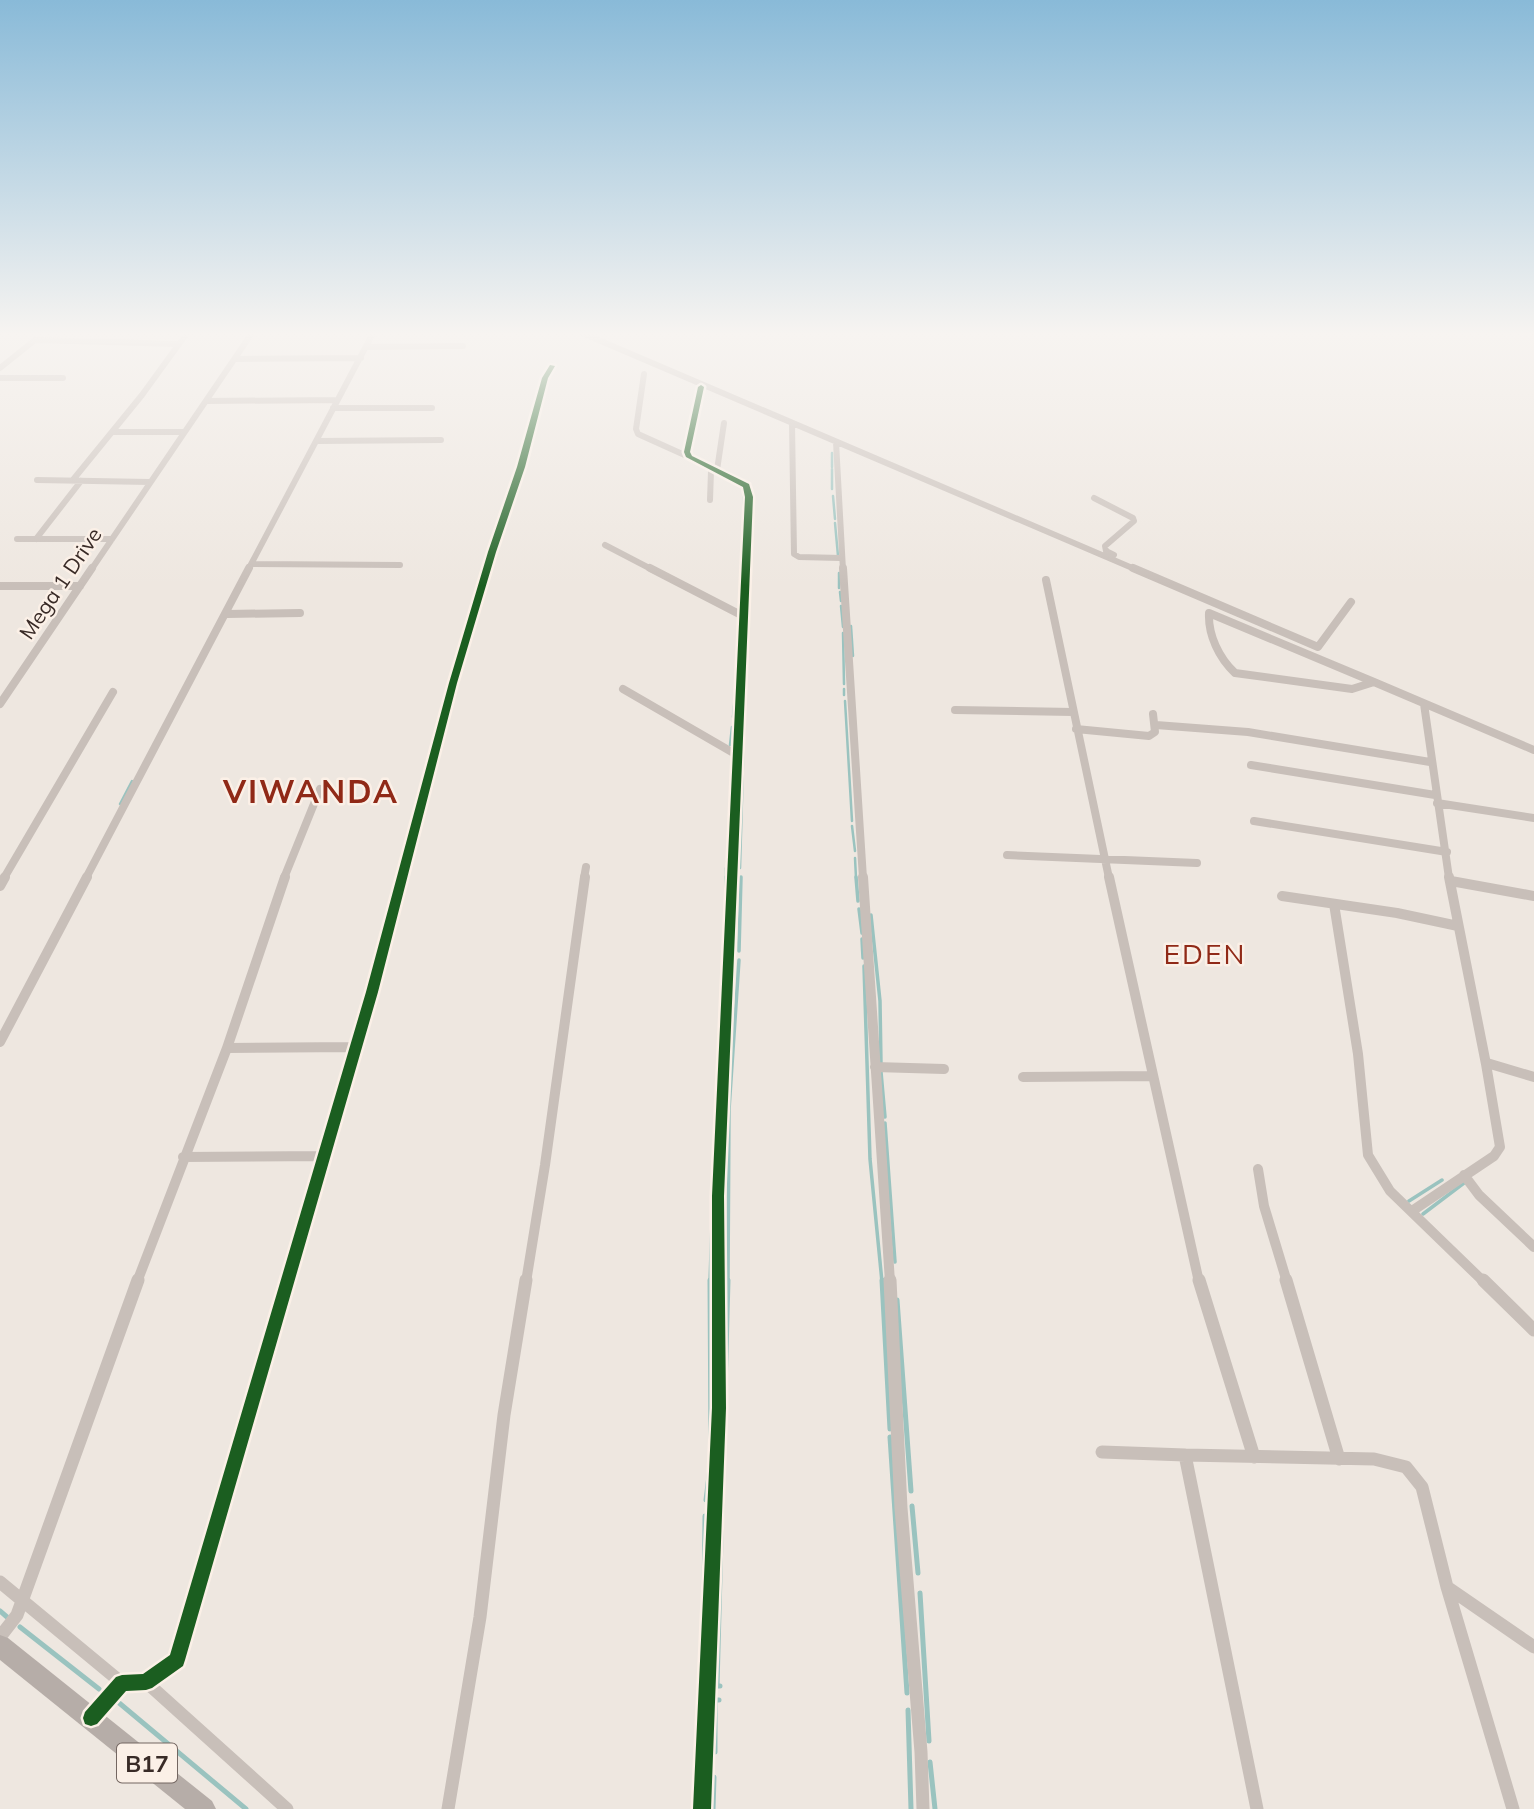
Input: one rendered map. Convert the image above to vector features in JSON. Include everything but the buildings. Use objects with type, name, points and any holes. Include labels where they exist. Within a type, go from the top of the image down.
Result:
[{"type":"main road","name":"B17","points":[[0,1646],[204,1809]]},
{"type":"street","points":[[72,481],[123,417]]},
{"type":"street","name":"Mega 1 Drive","points":[[0,704],[194,417]]},
{"type":"street","points":[[0,1042],[329,417]]},
{"type":"street","points":[[0,1582],[122,1683],[146,1682],[177,1660],[372,992],[453,683],[492,552],[522,467],[535,417]]},
{"type":"street","points":[[637,417],[635,429],[638,434],[717,470],[746,485],[747,489],[732,921],[718,1196],[718,1421],[702,1809]]},
{"type":"street","points":[[689,457],[687,452],[694,417]]},
{"type":"street","points":[[777,417],[1318,647]]},
{"type":"street","points":[[717,470],[724,423]]},
{"type":"street","points":[[792,424],[794,554],[799,557],[841,558]]},
{"type":"street","points":[[112,432],[184,432]]},
{"type":"street","points":[[318,441],[441,440]]},
{"type":"street","points":[[836,442],[841,558],[889,1269],[901,1508],[922,1752],[923,1809]]},
{"type":"street","points":[[710,500],[711,471],[717,470]]},
{"type":"street","points":[[37,480],[150,482]]},
{"type":"street","points":[[36,539],[81,481]]},
{"type":"street","points":[[1094,498],[1134,521],[1105,546],[1106,551],[1303,635],[1322,652],[1320,657]]},
{"type":"street","points":[[17,539],[112,539]]},
{"type":"street","points":[[605,545],[743,616]]},
{"type":"street","points":[[252,564],[400,565]]},
{"type":"street","points":[[1046,579],[1076,729],[1200,1286],[1254,1457]]},
{"type":"street","points":[[0,586],[80,586]]},
{"type":"street","points":[[1318,647],[1351,602]]},
{"type":"street","points":[[227,614],[300,613]]},
{"type":"street","points":[[1376,681],[1352,689],[1234,673],[1221,654],[1209,628],[1207,616],[1209,613],[1320,657],[1376,681],[1424,704],[1534,750]]},
{"type":"street","points":[[623,689],[737,755]]},
{"type":"street","points":[[0,886],[113,692]]},
{"type":"street","points":[[1412,1211],[1494,1156],[1500,1147],[1487,1063],[1458,926],[1436,799],[1424,704]]},
{"type":"street","points":[[955,710],[1073,712]]},
{"type":"street","points":[[1076,729],[1149,736],[1155,732],[1153,714]]},
{"type":"street","points":[[1156,725],[1248,732],[1430,762]]},
{"type":"street","points":[[1251,765],[1534,818]]},
{"type":"street","points":[[0,1637],[17,1615],[183,1157],[227,1048],[273,906],[320,789]]},
{"type":"street","points":[[1254,821],[1447,852]]},
{"type":"street","points":[[1007,855],[1197,863]]},
{"type":"street","points":[[448,1809],[480,1617],[505,1415],[545,1165],[586,867]]},
{"type":"street","points":[[1451,881],[1534,896]]},
{"type":"street","points":[[1282,896],[1458,926]]},
{"type":"street","points":[[1334,904],[1358,1054],[1368,1155],[1376,1172],[1391,1191],[1534,1330]]},
{"type":"street","points":[[227,1048],[354,1047]]},
{"type":"street","points":[[1487,1063],[1534,1077]]},
{"type":"street","points":[[874,1067],[944,1069]]},
{"type":"street","points":[[1023,1077],[1152,1076]]},
{"type":"street","points":[[183,1157],[324,1156]]},
{"type":"street","points":[[1258,1169],[1264,1206],[1339,1460]]},
{"type":"street","points":[[1464,1175],[1494,1209],[1534,1247]]},
{"type":"street","points":[[1102,1452],[1374,1459],[1406,1467],[1422,1487],[1447,1587],[1513,1809]]},
{"type":"street","points":[[1185,1455],[1258,1809]]},
{"type":"street","points":[[1447,1587],[1534,1647]]},
{"type":"street","points":[[146,1682],[287,1809]]},
{"type":"street","points":[[91,1718],[122,1683]]},
{"type":"waterway","points":[[832,453],[832,467]]},
{"type":"waterway","points":[[832,469],[832,489]]},
{"type":"waterway","points":[[725,471],[747,482]]},
{"type":"waterway","points":[[750,485],[752,493]]},
{"type":"waterway","points":[[742,582],[744,488]]},
{"type":"waterway","points":[[833,496],[835,519]]},
{"type":"waterway","points":[[835,523],[838,556]]},
{"type":"waterway","points":[[839,573],[839,588]]},
{"type":"waterway","points":[[840,592],[841,601]]},
{"type":"waterway","points":[[841,606],[843,627]]},
{"type":"waterway","points":[[737,668],[739,616]]},
{"type":"waterway","points":[[740,868],[747,625]]},
{"type":"waterway","points":[[851,626],[853,656]]},
{"type":"waterway","points":[[843,633],[844,684]]},
{"type":"waterway","points":[[733,717],[737,672]]},
{"type":"waterway","points":[[844,689],[844,695]]},
{"type":"waterway","points":[[845,701],[852,821]]},
{"type":"waterway","points":[[730,745],[732,727]]},
{"type":"waterway","points":[[120,804],[132,781]]},
{"type":"waterway","points":[[729,833],[731,811]]},
{"type":"waterway","points":[[852,826],[855,851]]},
{"type":"waterway","points":[[727,862],[729,839]]},
{"type":"waterway","points":[[855,858],[856,878]]},
{"type":"waterway","points":[[726,868],[726,901]]},
{"type":"waterway","points":[[739,951],[741,877]]},
{"type":"waterway","points":[[856,877],[858,901]]},
{"type":"waterway","points":[[859,909],[862,933]]},
{"type":"waterway","points":[[871,915],[880,1001],[881,1064]]},
{"type":"waterway","points":[[862,939],[863,958]]},
{"type":"waterway","points":[[728,1282],[729,1110],[739,960]]},
{"type":"waterway","points":[[864,966],[870,1159],[882,1282]]},
{"type":"waterway","points":[[881,1072],[885,1117]]},
{"type":"waterway","points":[[885,1123],[895,1262]]},
{"type":"waterway","points":[[714,1148],[716,1125]]},
{"type":"waterway","points":[[710,1282],[714,1161]]},
{"type":"waterway","points":[[1409,1201],[1442,1180]]},
{"type":"waterway","points":[[1423,1214],[1464,1183]]},
{"type":"waterway","points":[[720,1686],[717,1686],[728,1280]]},
{"type":"waterway","points":[[882,1280],[890,1429]]},
{"type":"waterway","points":[[710,1282],[711,1446]]},
{"type":"waterway","points":[[897,1300],[911,1491]]},
{"type":"waterway","points":[[890,1437],[907,1693]]},
{"type":"waterway","points":[[706,1500],[710,1468]]},
{"type":"waterway","points":[[912,1506],[918,1573]]},
{"type":"waterway","points":[[704,1605],[705,1516]]},
{"type":"waterway","points":[[920,1593],[929,1741]]},
{"type":"waterway","points":[[0,1611],[7,1617]]},
{"type":"waterway","points":[[20,1627],[99,1689]]},
{"type":"waterway","points":[[715,1752],[715,1700],[719,1700]]},
{"type":"waterway","points":[[118,1702],[246,1809]]},
{"type":"waterway","points":[[908,1710],[911,1809]]},
{"type":"waterway","points":[[930,1762],[935,1809]]},
{"type":"waterway","points":[[713,1809],[714,1777]]},
{"type":"cycle path","points":[[91,1718],[122,1683],[146,1682],[177,1660],[372,992],[453,683],[534,417]]},
{"type":"cycle path","points":[[694,417],[687,452],[689,457],[746,486],[749,497],[718,1196],[719,1408],[702,1809]]},
{"type":"district","name":"VIWANDA","points":[[311,791]]},
{"type":"district","name":"EDEN","points":[[1205,953]]}]
